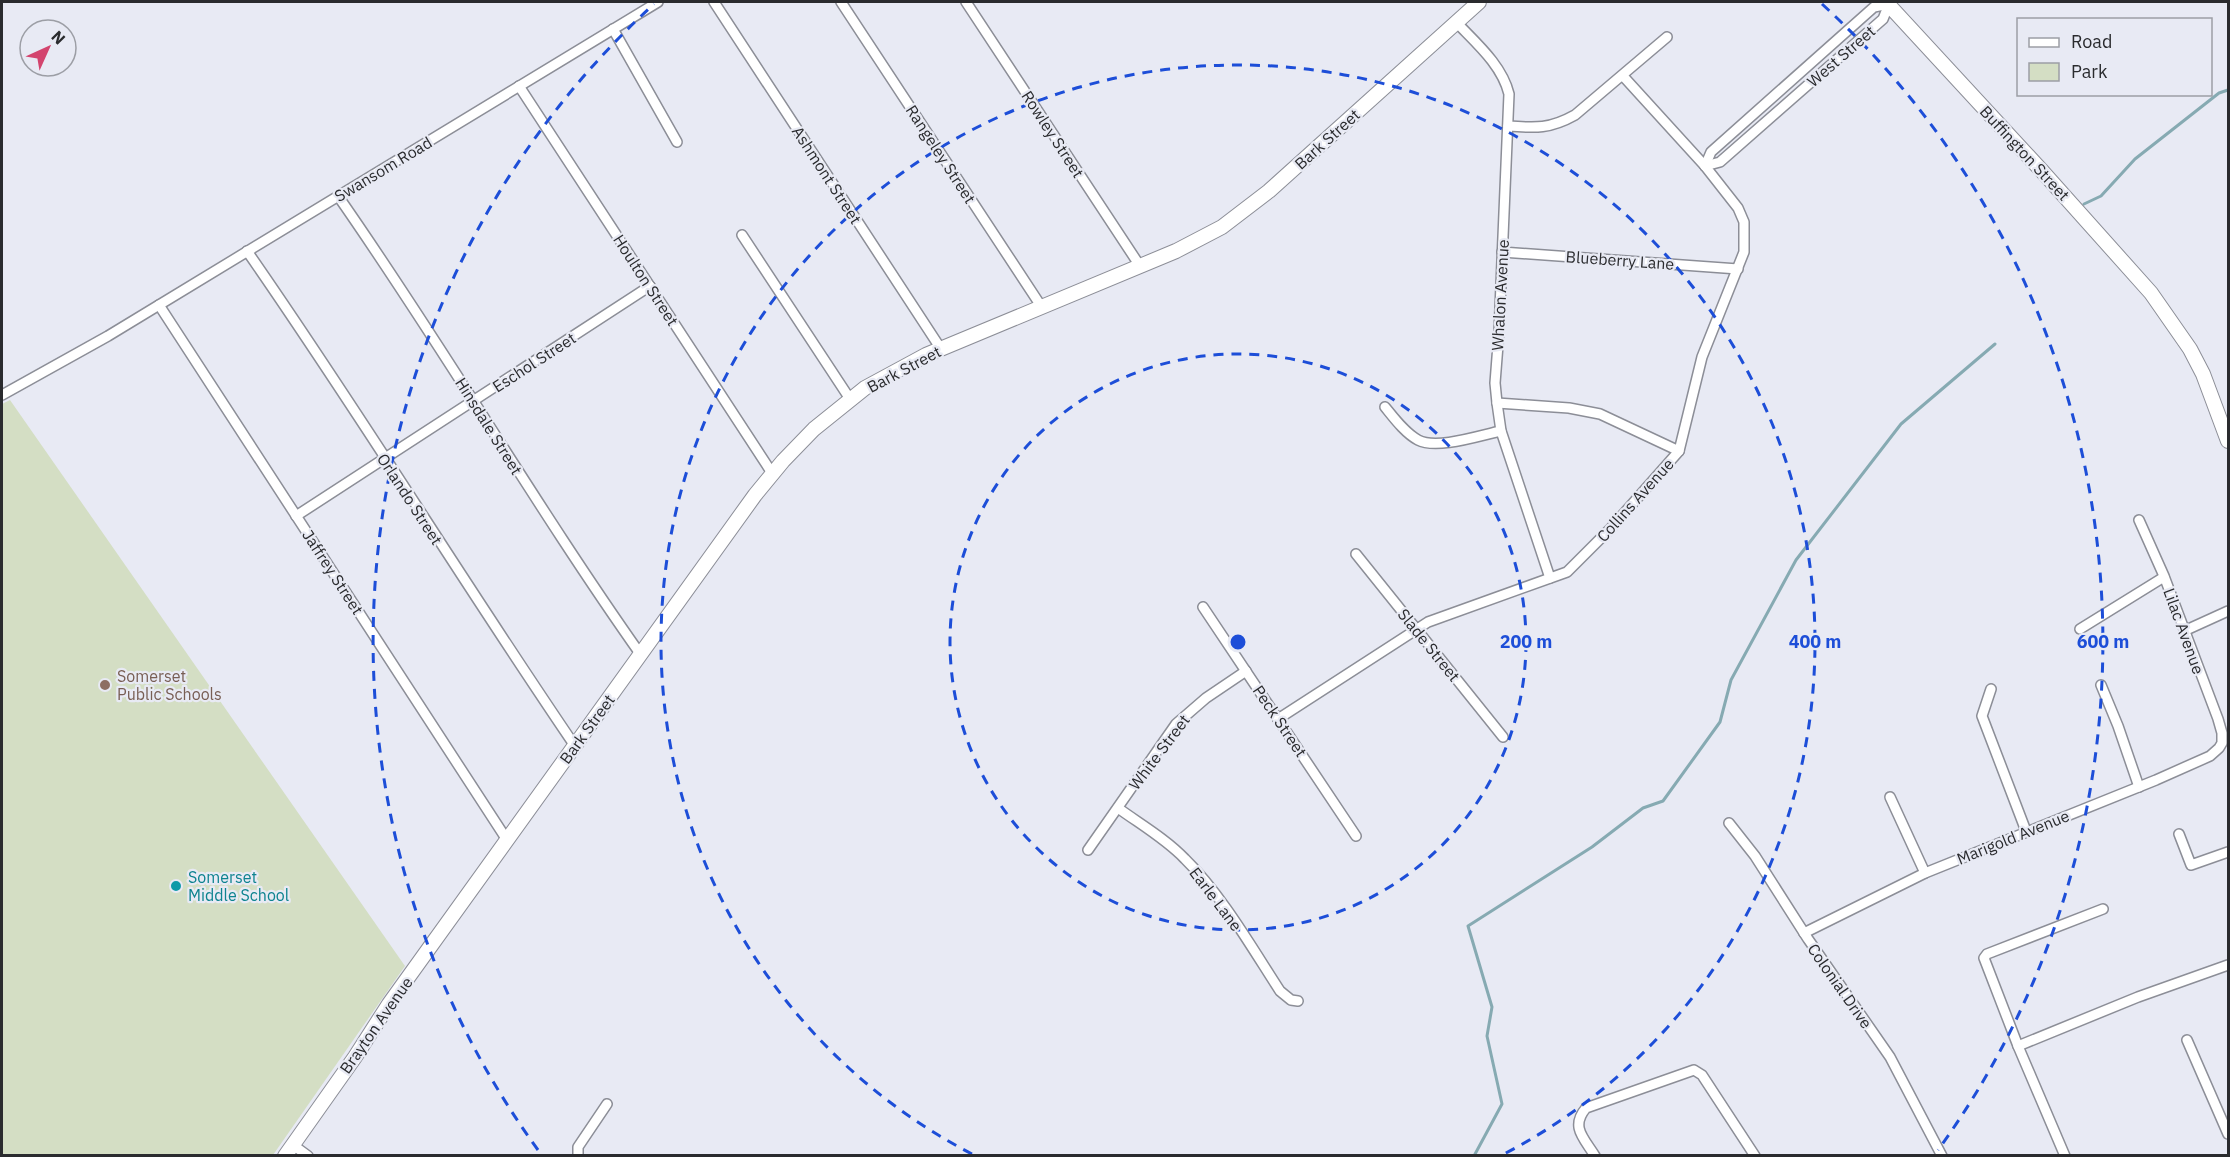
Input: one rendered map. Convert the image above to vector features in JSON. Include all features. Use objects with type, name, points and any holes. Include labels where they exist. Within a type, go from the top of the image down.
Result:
[{"type":"main road","name":"Bark Street","points":[[467,896],[772,473],[803,439],[850,399],[879,380],[941,349],[1197,242],[1222,227],[1252,205],[1479,2]]},
{"type":"main road","name":"Buffington Street","points":[[1888,3],[2139,278],[2161,306],[2183,337],[2203,374],[2229,441]]},
{"type":"main road","name":"Brayton Avenue","points":[[289,1150],[467,896]]},
{"type":"street","name":"Swansom Road","points":[[2,395],[108,336],[657,2]]},
{"type":"street","name":"Ashmont Street","points":[[714,2],[941,349]]},
{"type":"street","name":"Rangeley Street","points":[[841,2],[1041,306]]},
{"type":"street","name":"Rowley Street","points":[[966,2],[1140,266]]},
{"type":"street","name":"West Street","points":[[1705,166],[1720,162],[1883,19],[1888,3]]},
{"type":"street","name":"West Street","points":[[1705,166],[1711,152],[1874,7],[1888,3]]},
{"type":"street","name":"Whalon Avenue","points":[[1456,22],[1481,48],[1503,78],[1509,94],[1495,382],[1501,431],[1550,578]]},
{"type":"street","points":[[613,29],[677,142]]},
{"type":"street","points":[[1508,126],[1535,128],[1557,124],[1575,115],[1667,37]]},
{"type":"street","name":"Collins Avenue","points":[[1278,719],[1428,622],[1567,572],[1579,562],[1679,451],[1702,357],[1744,252],[1744,222],[1737,208],[1705,166],[1623,76]]},
{"type":"street","name":"Houlton Street","points":[[519,86],[772,473]]},
{"type":"street","name":"Hinsdale Street","points":[[338,196],[474,401],[542,509],[641,655]]},
{"type":"street","points":[[742,235],[850,399]]},
{"type":"street","name":"Orlando Street","points":[[247,251],[299,326],[575,746]]},
{"type":"street","name":"Blueberry Lane","points":[[1502,252],[1738,269]]},
{"type":"street","name":"Eschol Street","points":[[296,516],[650,286]]},
{"type":"street","name":"Jaffrey Street","points":[[159,305],[507,840]]},
{"type":"street","points":[[1497,403],[1569,408],[1600,414],[1679,451]]},
{"type":"street","points":[[1385,406],[1418,440],[1431,444],[1501,431]]},
{"type":"street","name":"Lilac Avenue","points":[[2139,520],[2164,577],[2218,719],[2222,743]]},
{"type":"street","name":"Slade Street","points":[[1356,554],[1503,737]]},
{"type":"street","points":[[2080,628],[2164,577]]},
{"type":"street","name":"Peck Street","points":[[1203,607],[1356,836]]},
{"type":"street","points":[[2184,631],[2229,610]]},
{"type":"street","name":"White Street","points":[[1088,850],[1176,724],[1206,698],[1246,671]]},
{"type":"street","points":[[2101,685],[2139,787]]},
{"type":"street","points":[[1990,689],[1982,716],[2026,831]]},
{"type":"street","name":"Marigold Avenue","points":[[1804,933],[1925,873],[2210,756],[2222,743]]},
{"type":"street","points":[[1890,797],[1925,873]]},
{"type":"street","name":"Earle Lane","points":[[1118,808],[1183,856],[1221,904],[1280,991],[1291,1000],[1298,1001]]},
{"type":"street","name":"Colonial Drive","points":[[1729,823],[1755,856],[1804,933],[1890,1057],[1942,1155]]},
{"type":"street","points":[[2179,834],[2192,865],[2229,852]]},
{"type":"street","points":[[2065,1155],[2018,1046],[1984,958],[1987,954],[2103,909]]},
{"type":"street","points":[[2018,1046],[2138,997],[2229,965]]},
{"type":"street","points":[[2187,1040],[2229,1134]]},
{"type":"street","points":[[1595,1155],[1581,1133],[1578,1123],[1579,1117],[1586,1108],[1694,1070],[1702,1075],[1755,1155]]},
{"type":"street","points":[[578,1155],[578,1147],[607,1104]]},
{"type":"street","points":[[289,1150],[308,1155]]},
{"type":"green space","name":"Somerset Public Schools","points":[[10,400],[405,966],[273,1155],[2,1155],[2,404]]},
{"type":"waterway","points":[[2084,204],[2101,196],[2135,159],[2219,93],[2228,90]]},
{"type":"waterway","points":[[1474,1156],[1502,1104],[1487,1036],[1492,1007],[1468,926],[1592,847],[1643,808],[1663,801],[1720,722],[1731,680],[1796,560],[1901,424],[1995,344]]},
{"type":"place","name":"Somerset Public Schools","points":[[105,685]]},
{"type":"place","name":"Somerset Middle School","points":[[176,886]]}]
